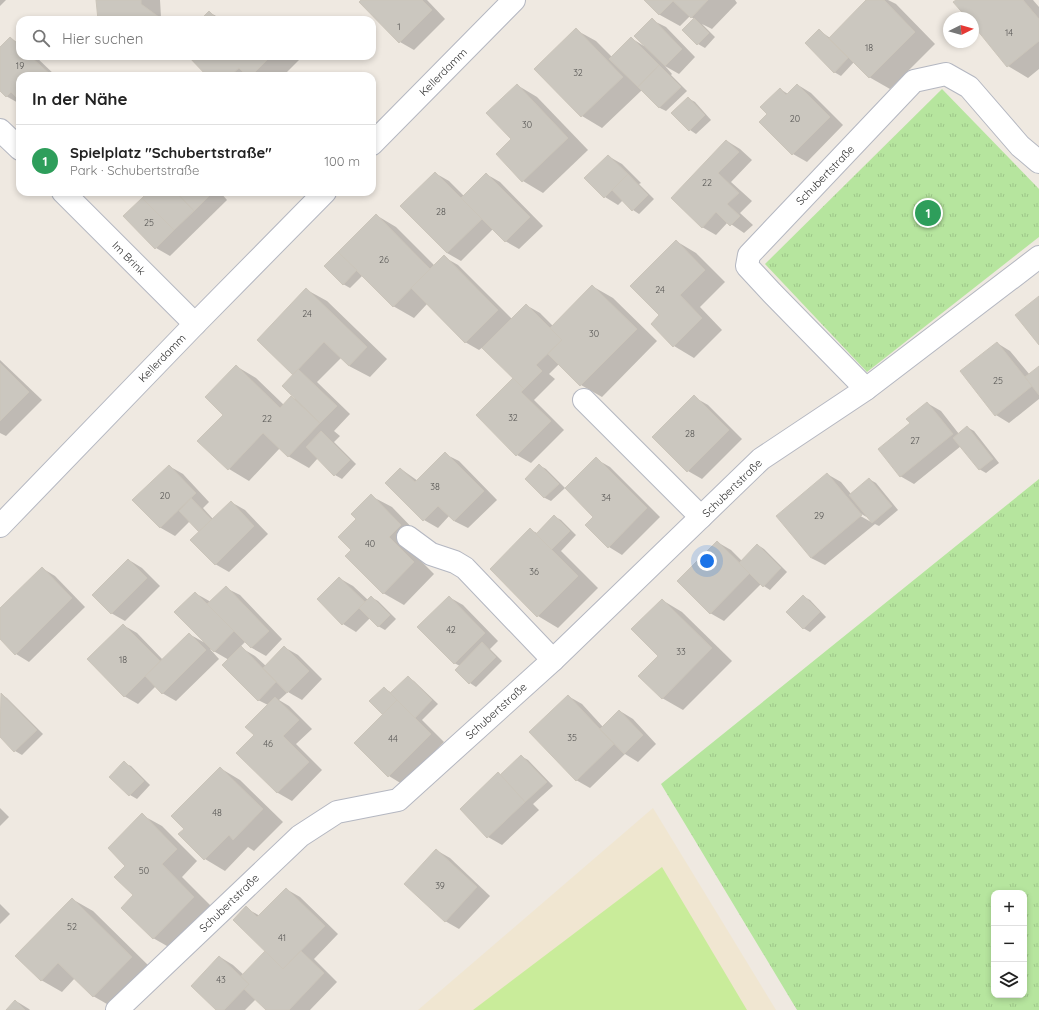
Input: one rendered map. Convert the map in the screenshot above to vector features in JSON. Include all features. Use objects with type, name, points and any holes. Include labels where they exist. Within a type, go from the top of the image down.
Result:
[{"type":"street","name":"Kellerdamm","points":[[376,140],[510,1]]},
{"type":"street","name":"Schubertstraße","points":[[866,389],[772,293],[748,266],[749,254],[914,82],[946,74],[970,87],[1020,146],[1039,162]]},
{"type":"street","points":[[0,130],[16,146]]},
{"type":"street","name":"Im Brink","points":[[67,196],[195,324]]},
{"type":"street","name":"Kellerdamm","points":[[0,526],[321,196]]},
{"type":"street","name":"Schubertstraße","points":[[117,1010],[300,836],[337,812],[398,800],[553,660],[761,459],[866,389],[1039,257]]},
{"type":"street","points":[[584,400],[701,517]]},
{"type":"street","points":[[408,537],[431,554],[455,562],[465,568],[553,660]]},
{"type":"shaded area","points":[[653,808],[776,1010],[418,1010]]},
{"type":"green space","points":[[942,89],[1039,189],[1039,237],[867,372],[765,264]]},
{"type":"green space","points":[[1039,479],[1039,1010],[797,1010],[661,784]]},
{"type":"green space","points":[[662,867],[747,1010],[473,1010]]},
{"type":"building","points":[[96,0],[141,0],[141,4],[158,16],[98,16]]},
{"type":"building","points":[[361,0],[422,0],[432,10],[399,43],[376,19],[376,16],[373,16],[359,2]]},
{"type":"building","points":[[644,0],[708,0],[691,18],[673,1],[659,15]]},
{"type":"building","points":[[866,0],[884,0],[915,32],[869,78],[829,38]]},
{"type":"building","points":[[956,0],[1023,0],[1039,19],[1039,41],[1007,67],[979,32],[979,12],[962,12],[953,2]]},
{"type":"building","points":[[209,11],[214,16],[204,16]]},
{"type":"building","points":[[652,18],[682,49],[665,66],[634,36]]},
{"type":"building","points":[[694,18],[709,33],[697,45],[682,30]]},
{"type":"building","points":[[576,28],[623,77],[581,117],[534,69]]},
{"type":"building","points":[[819,29],[848,58],[834,73],[805,43]]},
{"type":"building","points":[[10,37],[16,42],[16,60],[34,60],[48,72],[16,72],[16,97],[11,92],[6,97],[0,91],[0,47]]},
{"type":"building","points":[[631,37],[659,65],[638,87],[609,59]]},
{"type":"building","points":[[192,60],[267,60],[255,72],[243,72],[239,68],[234,72],[203,72]]},
{"type":"building","points":[[659,65],[681,87],[659,108],[638,87]]},
{"type":"building","points":[[517,84],[568,138],[522,182],[496,154],[511,139],[486,113]]},
{"type":"building","points":[[797,84],[830,117],[792,155],[759,122],[767,114],[760,107],[780,88],[786,95]]},
{"type":"building","points":[[688,97],[705,115],[689,131],[671,113]]},
{"type":"building","points":[[726,140],[739,152],[718,173],[739,193],[727,204],[740,216],[730,226],[716,212],[702,228],[671,198]]},
{"type":"building","points":[[608,155],[628,174],[604,198],[584,178]]},
{"type":"building","points":[[435,172],[482,219],[447,253],[400,206]]},
{"type":"building","points":[[486,173],[530,217],[505,242],[461,198]]},
{"type":"building","points":[[628,174],[648,195],[632,211],[612,190]]},
{"type":"building","points":[[144,196],[180,196],[194,211],[174,230],[142,198]]},
{"type":"building","points":[[180,196],[209,196],[194,211]]},
{"type":"building","points":[[142,198],[174,230],[155,249],[123,216]]},
{"type":"building","points":[[376,214],[430,269],[393,307],[338,252]]},
{"type":"building","points":[[676,240],[705,270],[680,295],[702,318],[673,347],[651,324],[659,315],[630,286]]},
{"type":"building","points":[[338,252],[357,270],[343,285],[324,266]]},
{"type":"building","points":[[444,255],[498,310],[465,343],[411,288]]},
{"type":"building","points":[[592,285],[637,329],[580,386],[548,354],[562,340],[550,328]]},
{"type":"building","points":[[306,288],[367,347],[349,366],[324,342],[293,375],[257,340]]},
{"type":"building","points":[[1039,296],[1039,345],[1015,315]]},
{"type":"building","points":[[526,304],[562,340],[536,365],[542,371],[524,389],[482,348]]},
{"type":"building","points":[[997,342],[1032,386],[995,416],[960,371]]},
{"type":"building","points":[[0,363],[29,392],[0,421]]},
{"type":"building","points":[[236,365],[280,408],[291,396],[320,423],[288,457],[263,433],[228,470],[197,441],[223,415],[205,397]]},
{"type":"building","points":[[1039,366],[1039,395],[1025,377]]},
{"type":"building","points":[[298,369],[337,406],[320,423],[282,386]]},
{"type":"building","points":[[513,378],[524,389],[521,392],[551,421],[516,456],[476,415]]},
{"type":"building","points":[[694,395],[729,430],[687,472],[652,437]]},
{"type":"building","points":[[927,402],[953,434],[900,477],[878,449],[910,423],[906,419]]},
{"type":"building","points":[[967,426],[993,459],[979,470],[953,438]]},
{"type":"building","points":[[321,431],[350,460],[334,476],[306,447]]},
{"type":"building","points":[[445,452],[484,491],[454,521],[438,506],[423,521],[385,483],[400,468],[415,482]]},
{"type":"building","points":[[596,457],[647,508],[608,548],[585,525],[593,517],[565,488]]},
{"type":"building","points":[[539,464],[559,484],[544,498],[525,479]]},
{"type":"building","points":[[169,465],[196,493],[160,528],[132,500]]},
{"type":"building","points":[[827,473],[862,515],[811,558],[776,516]]},
{"type":"building","points":[[869,478],[892,506],[872,523],[849,495]]},
{"type":"building","points":[[371,494],[401,525],[389,537],[414,562],[383,594],[345,556],[351,550],[338,537],[356,519],[351,514]]},
{"type":"building","points":[[191,498],[212,520],[199,532],[179,511]]},
{"type":"building","points":[[231,501],[254,526],[215,565],[190,540]]},
{"type":"building","points":[[554,515],[570,531],[551,550],[536,534]]},
{"type":"building","points":[[530,528],[578,576],[537,617],[490,569]]},
{"type":"building","points":[[717,541],[750,573],[710,614],[677,581]]},
{"type":"building","points":[[757,544],[781,568],[763,587],[739,563]]},
{"type":"building","points":[[128,559],[147,578],[111,614],[92,595]]},
{"type":"building","points":[[42,567],[72,598],[15,655],[0,639],[0,608]]},
{"type":"building","points":[[339,577],[365,602],[342,625],[317,599]]},
{"type":"building","points":[[226,586],[269,631],[251,648],[207,604]]},
{"type":"building","points":[[195,592],[234,631],[214,652],[174,612]]},
{"type":"building","points":[[803,595],[820,612],[803,629],[786,612]]},
{"type":"building","points":[[371,596],[390,615],[378,627],[359,608]]},
{"type":"building","points":[[449,596],[485,633],[454,664],[417,627]]},
{"type":"building","points":[[662,599],[712,648],[662,699],[638,676],[658,656],[631,629]]},
{"type":"building","points":[[123,624],[160,661],[124,697],[87,659]]},
{"type":"building","points":[[189,633],[206,650],[162,694],[145,676]]},
{"type":"building","points":[[482,642],[496,657],[469,684],[455,670]]},
{"type":"building","points":[[241,646],[276,682],[258,701],[222,665]]},
{"type":"building","points":[[284,646],[309,671],[287,693],[263,668]]},
{"type":"building","points":[[408,676],[432,700],[415,718],[390,693]]},
{"type":"building","points":[[384,687],[397,700],[383,715],[369,701]]},
{"type":"building","points":[[1,693],[37,730],[14,752],[0,737]]},
{"type":"building","points":[[568,695],[614,744],[576,781],[529,732]]},
{"type":"building","points":[[275,697],[299,720],[283,736],[309,762],[277,793],[236,753],[254,735],[245,727]]},
{"type":"building","points":[[397,700],[431,734],[388,777],[354,743]]},
{"type":"building","points":[[619,710],[643,735],[624,754],[600,729]]},
{"type":"building","points":[[521,755],[547,782],[525,802],[500,775]]},
{"type":"building","points":[[124,761],[144,781],[129,796],[109,777]]},
{"type":"building","points":[[220,767],[263,809],[233,840],[229,835],[204,860],[178,834],[184,829],[171,816]]},
{"type":"building","points":[[498,772],[525,802],[487,838],[460,809]]},
{"type":"building","points":[[142,813],[177,849],[162,864],[194,897],[153,939],[121,908],[133,895],[114,877],[125,866],[108,848]]},
{"type":"building","points":[[436,849],[477,887],[445,922],[404,884]]},
{"type":"building","points":[[286,888],[325,926],[283,969],[233,920],[246,906],[257,917]]},
{"type":"building","points":[[72,898],[132,957],[93,997],[58,963],[41,981],[15,956]]},
{"type":"building","points":[[265,951],[283,969],[301,951],[324,973],[289,1010],[266,1010],[244,989],[249,984],[241,976]]},
{"type":"building","points":[[219,956],[249,984],[224,1010],[216,1010],[191,986]]},
{"type":"building","points":[[15,1000],[25,1010],[6,1010]]},
{"type":"place","name":"Spielplatz \"Schubertstraße\"","points":[[928,213]]}]
